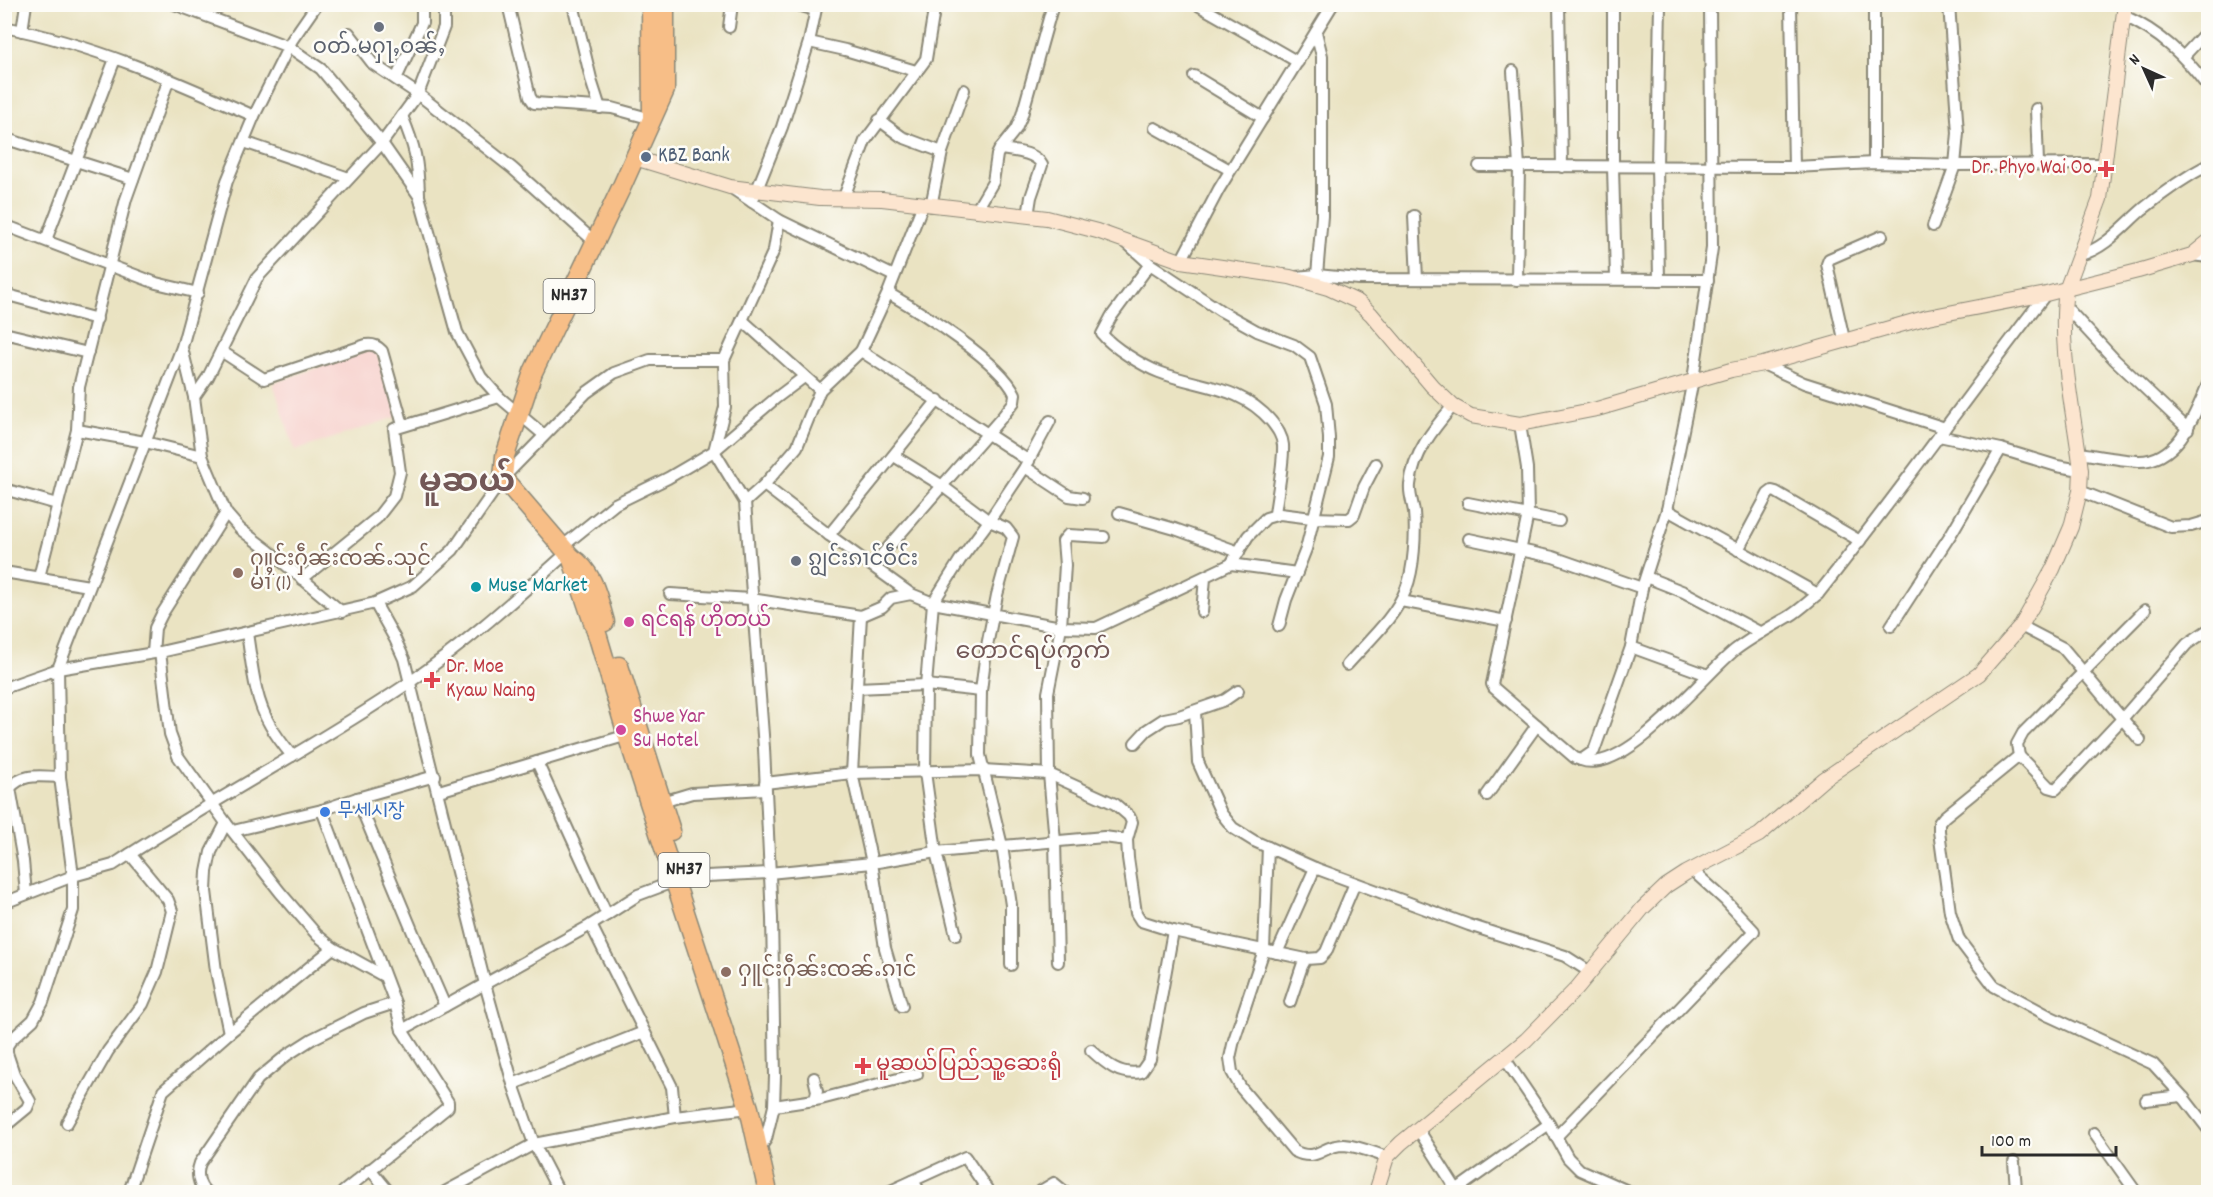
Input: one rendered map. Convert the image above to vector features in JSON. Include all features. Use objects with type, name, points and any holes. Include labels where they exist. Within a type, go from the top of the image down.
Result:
[{"type":"highway","name":"NH37","points":[[651,4],[652,119]]},
{"type":"highway","name":"NH37","points":[[665,4],[665,90],[533,372],[505,456],[502,478],[567,552],[633,734],[680,879],[774,1189]]},
{"type":"highway","name":"NH37","points":[[633,734],[662,802],[680,879],[760,1106],[762,1145]]},
{"type":"street","points":[[22,31],[26,4]]},
{"type":"street","points":[[4,1127],[27,1108],[30,1101],[14,1074],[7,1053],[8,1046],[11,1040],[33,1020],[43,1002],[73,910],[73,876],[60,777],[58,669],[182,347],[227,181],[254,116],[289,47],[317,4]]},
{"type":"street","points":[[396,79],[422,23],[422,4]]},
{"type":"street","points":[[194,397],[208,377],[257,278],[382,143],[418,94],[444,27],[444,4]]},
{"type":"street","points":[[508,4],[530,97],[534,103],[612,108],[652,119]]},
{"type":"street","points":[[573,4],[600,108]]},
{"type":"street","points":[[729,27],[732,4]]},
{"type":"street","points":[[754,196],[782,128],[809,42],[816,7],[795,4]]},
{"type":"street","points":[[844,197],[865,141],[926,59],[935,4]]},
{"type":"street","points":[[976,211],[993,182],[997,155],[1016,129],[1022,115],[1053,4]]},
{"type":"street","points":[[1196,4],[1298,62]]},
{"type":"street","points":[[1559,4],[1562,167]]},
{"type":"street","points":[[1613,4],[1616,278]]},
{"type":"street","points":[[1659,280],[1657,166],[1660,4]]},
{"type":"street","points":[[1581,760],[1594,751],[1631,646],[1644,583],[1666,510],[1694,380],[1712,249],[1710,4]]},
{"type":"street","points":[[1791,4],[1794,167]]},
{"type":"street","points":[[1874,4],[1874,163]]},
{"type":"street","points":[[1933,226],[1955,165],[1958,133],[1949,4]]},
{"type":"street","points":[[181,6],[289,47],[321,69],[382,143],[419,196]]},
{"type":"street","points":[[1181,261],[1230,170],[1331,6]]},
{"type":"street","points":[[1376,1192],[1387,1157],[1505,1059],[1561,1006],[1643,908],[1666,886],[1759,834],[1824,779],[1979,674],[2021,626],[2053,569],[2071,527],[2080,491],[2081,470],[2063,335],[2064,305],[2066,290],[2100,199],[2125,10],[2184,56],[2208,87]]},
{"type":"street","points":[[4,27],[69,42],[169,79],[254,116]]},
{"type":"street","points":[[2184,56],[2208,30]]},
{"type":"street","points":[[1316,32],[1322,56],[1322,216],[1317,275]]},
{"type":"street","points":[[349,33],[373,64],[418,94],[512,168],[595,242]]},
{"type":"street","points":[[809,42],[916,71]]},
{"type":"street","points":[[46,240],[115,59]]},
{"type":"street","points":[[1513,71],[1519,167],[1517,280]]},
{"type":"street","points":[[1194,76],[1263,118]]},
{"type":"street","points":[[39,577],[76,430],[79,387],[126,199],[169,79]]},
{"type":"street","points":[[745,502],[764,485],[797,447],[820,390],[861,351],[927,205],[942,152],[964,90]]},
{"type":"street","points":[[2036,109],[2038,164]]},
{"type":"street","points":[[402,117],[414,144],[418,166],[419,196],[457,332],[481,377],[498,397],[544,435]]},
{"type":"street","points":[[879,120],[902,137],[942,152]]},
{"type":"street","points":[[1155,128],[1230,170]]},
{"type":"street","points":[[13,141],[133,179]]},
{"type":"street","points":[[244,142],[349,178]]},
{"type":"street","points":[[1000,149],[1034,157],[1042,165],[1030,197],[1028,216]]},
{"type":"street","points":[[635,158],[754,196],[844,197],[1047,218],[1123,240],[1181,261],[1290,277],[1328,288],[1358,302],[1371,314],[1432,386],[1453,406],[1471,416],[1520,424],[1597,409],[1694,380],[1763,364],[1844,339],[1928,317],[2066,290],[2139,272],[2192,255],[2208,242]]},
{"type":"street","points":[[1479,166],[1794,167],[1874,163],[2106,164]]},
{"type":"street","points":[[2080,255],[2101,246],[2182,179],[2208,165]]},
{"type":"street","points":[[754,196],[779,220],[894,276]]},
{"type":"street","points":[[1414,216],[1417,279]]},
{"type":"street","points":[[762,1145],[774,1106],[775,1065],[765,786],[745,502],[714,451],[725,407],[724,360],[774,250],[779,220]]},
{"type":"street","points":[[4,225],[156,283],[198,293]]},
{"type":"street","points":[[1844,339],[1827,264],[1829,259],[1882,236]]},
{"type":"street","points":[[1123,240],[1150,264],[1221,311],[1257,331],[1294,345],[1310,357],[1326,404],[1329,457],[1306,549],[1286,600],[1279,626]]},
{"type":"street","points":[[2192,255],[2208,257]]},
{"type":"street","points":[[1150,264],[1111,317],[1102,334],[1147,368],[1217,387],[1248,400],[1263,412],[1279,431],[1283,446],[1275,514]]},
{"type":"street","points":[[1290,277],[1317,275],[1359,279],[1708,280]]},
{"type":"street","points":[[873,565],[1014,402],[1016,394],[1013,388],[976,352],[888,293]]},
{"type":"street","points":[[4,294],[97,319]]},
{"type":"street","points":[[1520,424],[1527,468],[1528,514],[1492,684],[1575,758],[1593,763],[1605,761],[1632,745],[1679,706],[1735,650],[1792,615],[1818,594],[2046,294]]},
{"type":"street","points":[[2064,305],[2115,360],[2188,429]]},
{"type":"street","points":[[741,320],[820,390]]},
{"type":"street","points":[[4,333],[88,353]]},
{"type":"street","points":[[221,351],[264,379],[366,345],[377,346],[382,351],[403,425]]},
{"type":"street","points":[[182,347],[194,397],[202,456],[226,513],[240,529],[342,612]]},
{"type":"street","points":[[861,351],[987,433],[1068,496],[1083,498]]},
{"type":"street","points":[[4,688],[58,669],[156,653],[342,612],[375,603],[413,586],[453,550],[502,478],[586,393],[614,373],[650,360],[724,360]]},
{"type":"street","points":[[1763,364],[1804,383],[1942,432],[2057,466],[2081,470]]},
{"type":"street","points":[[4,903],[73,876],[113,866],[411,681],[469,639],[567,552],[615,504],[668,478],[714,451],[804,377]]},
{"type":"street","points":[[2079,453],[2140,461],[2158,458],[2177,443],[2188,429],[2208,384]]},
{"type":"street","points":[[302,579],[377,518],[394,496],[399,472],[399,455],[394,429],[498,397]]},
{"type":"street","points":[[829,535],[938,400]]},
{"type":"street","points":[[1347,665],[1401,601],[1407,587],[1416,536],[1410,486],[1416,459],[1428,435],[1453,406]]},
{"type":"street","points":[[956,935],[936,852],[925,772],[926,686],[933,603],[1027,464],[1050,421]]},
{"type":"street","points":[[76,430],[145,442],[202,456]]},
{"type":"street","points":[[1891,626],[1951,534],[2001,449]]},
{"type":"street","points":[[894,456],[941,485],[989,522],[1006,528],[1013,537],[997,595],[986,651],[981,691],[980,755],[1002,846],[1011,905],[1011,965]]},
{"type":"street","points":[[764,485],[911,594],[933,603],[1060,627],[1096,628],[1231,564],[1259,523],[1275,514],[1346,519],[1354,515],[1364,486],[1376,464]]},
{"type":"street","points":[[4,489],[57,504]]},
{"type":"street","points":[[1738,550],[1768,494],[1772,491],[1860,541]]},
{"type":"street","points":[[2080,491],[2171,527],[2208,522]]},
{"type":"street","points":[[1468,503],[1559,521]]},
{"type":"street","points":[[1666,510],[1818,594]]},
{"type":"street","points":[[226,513],[155,628],[156,653],[170,734],[178,756],[229,827],[302,918],[333,948],[382,975]]},
{"type":"street","points":[[1119,513],[1175,529],[1239,552]]},
{"type":"street","points":[[1058,962],[1055,842],[1049,774],[1047,693],[1060,627],[1065,538],[1068,535],[1104,537]]},
{"type":"street","points":[[1469,539],[1553,557],[1684,592],[1761,633]]},
{"type":"street","points":[[1231,564],[1297,573]]},
{"type":"street","points":[[4,572],[89,586]]},
{"type":"street","points":[[1202,612],[1205,578]]},
{"type":"street","points":[[670,594],[751,598],[861,616],[882,607],[891,598],[911,594]]},
{"type":"street","points":[[1401,601],[1506,621]]},
{"type":"street","points":[[375,603],[395,639],[411,681],[485,984],[513,1084],[534,1144],[559,1192]]},
{"type":"street","points":[[2145,610],[2023,733],[2017,744],[2019,756],[2049,788],[2056,789],[2122,719],[2187,644],[2208,630]]},
{"type":"street","points":[[861,616],[852,772],[872,863],[885,948],[902,1006]]},
{"type":"street","points":[[2021,626],[2063,648],[2140,741]]},
{"type":"street","points":[[247,633],[260,704],[269,724],[292,756]]},
{"type":"street","points":[[1631,646],[1708,675]]},
{"type":"street","points":[[857,688],[926,686],[981,691]]},
{"type":"street","points":[[1135,743],[1147,730],[1164,719],[1225,700],[1238,691]]},
{"type":"street","points":[[1195,711],[1198,762],[1221,813],[1233,828],[1315,868],[1469,925],[1565,956],[1590,972]]},
{"type":"street","points":[[1487,795],[1538,725]]},
{"type":"street","points":[[439,791],[633,734]]},
{"type":"street","points":[[2019,756],[1939,823],[1950,912],[1959,940],[1994,986],[2049,1016],[2153,1064],[2208,1129]]},
{"type":"street","points":[[537,762],[607,915]]},
{"type":"street","points":[[662,802],[692,793],[765,786],[852,772],[983,770],[1049,774],[1114,804],[1126,813],[1132,822],[1127,840],[1136,913],[1141,921],[1173,931],[1306,959],[1320,958],[1326,952],[1355,883]]},
{"type":"street","points":[[229,1034],[216,971],[206,891],[207,872],[212,852],[229,827],[322,810],[435,776]]},
{"type":"street","points":[[26,894],[23,861],[10,788],[18,779],[24,777],[60,777]]},
{"type":"street","points":[[357,798],[445,1006]]},
{"type":"street","points":[[322,810],[402,1030],[448,1102],[448,1107],[343,1192]]},
{"type":"street","points":[[402,1030],[591,925],[638,895],[680,879],[872,863],[936,852],[1104,837],[1127,840]]},
{"type":"street","points":[[1268,847],[1264,950],[1233,1040],[1230,1058],[1232,1072],[1241,1088],[1294,1151],[1303,1156],[1318,1155],[1325,1149],[1346,1145],[1387,1157]]},
{"type":"street","points":[[67,1123],[108,1052],[143,1004],[157,972],[172,910],[168,900],[130,854]]},
{"type":"street","points":[[1277,952],[1315,868]]},
{"type":"street","points":[[1556,1137],[1754,931],[1692,870]]},
{"type":"street","points":[[591,925],[672,1087],[675,1117]]},
{"type":"street","points":[[1092,1050],[1102,1060],[1128,1074],[1141,1072],[1150,1059],[1173,931]]},
{"type":"street","points":[[129,1192],[163,1091],[333,948]]},
{"type":"street","points":[[1290,1002],[1306,959]]},
{"type":"street","points":[[202,1191],[197,1169],[200,1163],[258,1079],[286,1055],[312,1039],[364,1013],[394,1003]]},
{"type":"street","points":[[513,1084],[644,1032]]},
{"type":"street","points":[[1505,1059],[1549,1124],[1568,1158],[1580,1170],[1630,1192]]},
{"type":"street","points":[[774,1106],[815,1100],[918,1074]]},
{"type":"street","points":[[814,1078],[817,1091],[815,1100]]},
{"type":"street","points":[[2146,1100],[2174,1096],[2184,1098]]},
{"type":"street","points":[[446,1192],[534,1144],[675,1117],[749,1108]]},
{"type":"street","points":[[1418,1129],[1457,1191],[1549,1124]]},
{"type":"street","points":[[2094,1133],[2136,1192]]},
{"type":"street","points":[[888,1192],[965,1157],[989,1192]]},
{"type":"street","points":[[2014,1162],[2016,1189],[2019,1192]]},
{"type":"street","points":[[370,1169],[389,1192]]},
{"type":"street","points":[[913,1181],[920,1192]]},
{"type":"street","points":[[1039,1192],[1054,1183],[1065,1192]]},
{"type":"shaded area","points":[[375,348],[399,416],[295,451],[273,383]]},
{"type":"place","name":"ဝတ်ႉမႁႃႇဝၼ်ႇ","points":[[379,27]]},
{"type":"place","name":"KBZ Bank","points":[[646,157]]},
{"type":"place","name":"Dr. Phyo Wai Oo","points":[[2106,169]]},
{"type":"place","name":"ၵျွင်းၵၢင်ဝဵင်း","points":[[796,561]]},
{"type":"place","name":"ႁူင်းႁဵၼ်းၸၼ်ႉသုင် မၢႆ (1)","points":[[238,573]]},
{"type":"place","name":"Muse Market","points":[[476,587]]},
{"type":"place","name":"ရင်ရန် ဟိုတယ်","points":[[629,622]]},
{"type":"place","name":"Dr. Moe Kyaw Naing","points":[[432,680]]},
{"type":"place","name":"Shwe Yar Su Hotel","points":[[621,730]]},
{"type":"place","name":"무세시장","points":[[325,812]]},
{"type":"place","name":"ႁူင်းႁဵၼ်းၸၼ်ႉၵၢင်","points":[[726,972]]},
{"type":"place","name":"မူဆယ်ပြည်သူ့ဆေးရုံ","points":[[863,1066]]},
{"type":"district","name":"မူဆယ်","points":[[467,484]]},
{"type":"district","name":"တောင်ရပ်ကွက်","points":[[1033,653]]}]
